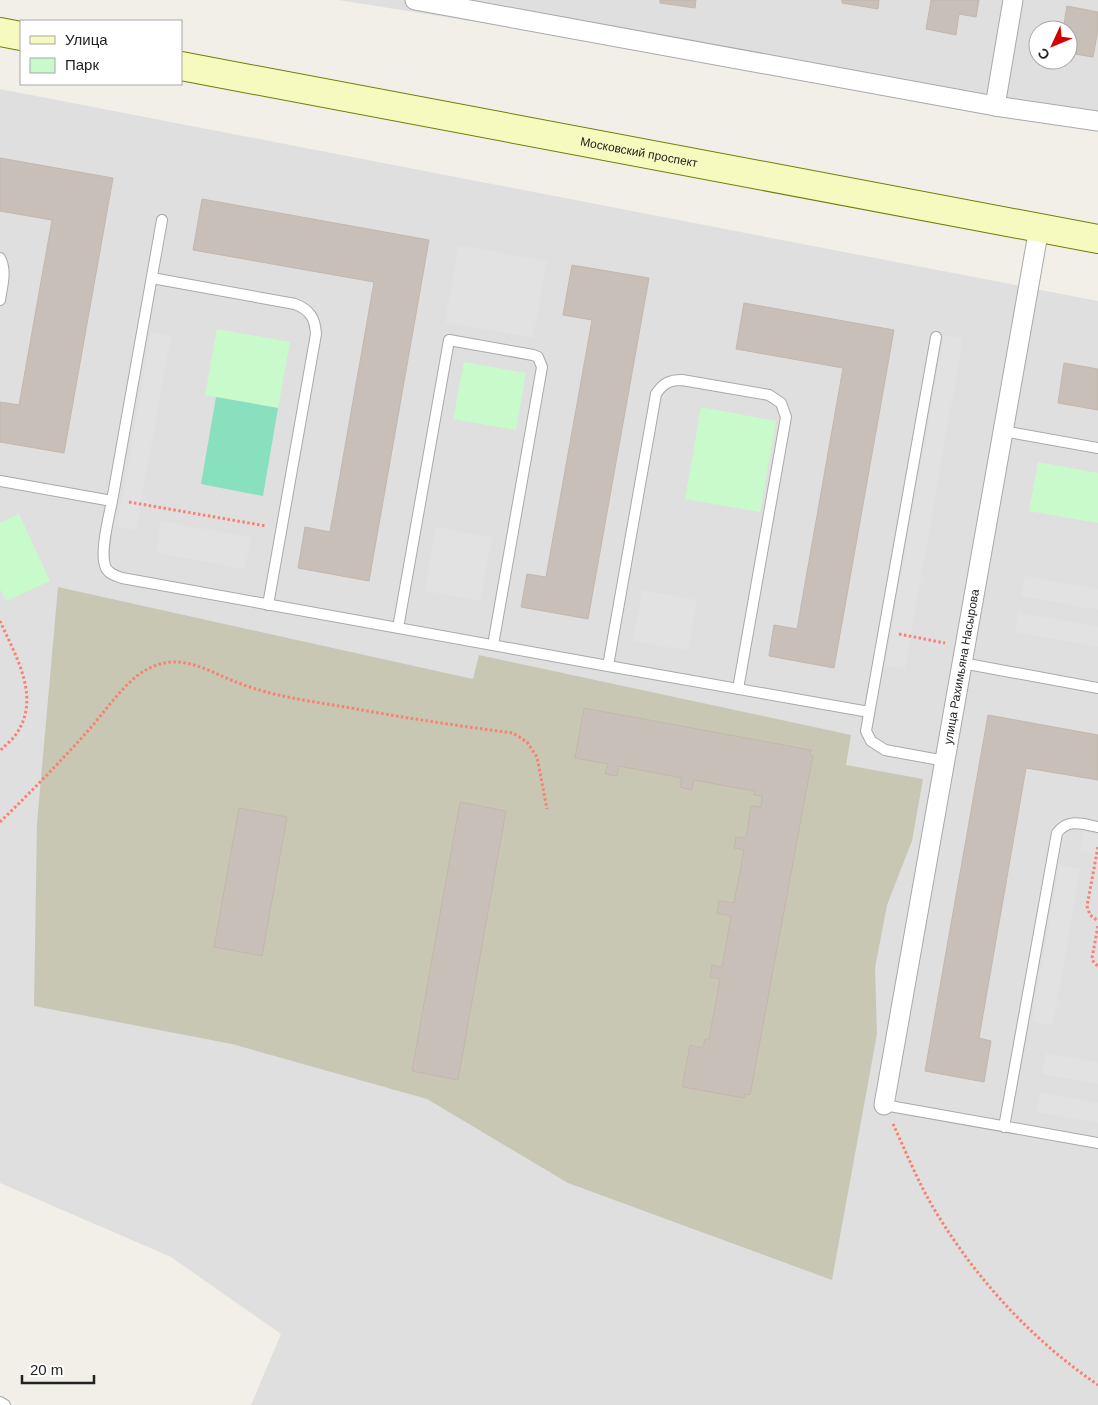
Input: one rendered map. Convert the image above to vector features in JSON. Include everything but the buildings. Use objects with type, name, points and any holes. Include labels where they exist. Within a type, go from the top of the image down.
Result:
[{"type":"main road","points":[[0,32],[20,36]]},
{"type":"main road","name":"Московский проспект","points":[[182,66],[1098,239]]},
{"type":"street","points":[[415,0],[995,106],[1098,121]]},
{"type":"street","points":[[995,106],[1013,0]]},
{"type":"street","name":"улица Рахимьяна Насырова","points":[[884,1105],[1039,228]]},
{"type":"lane","points":[[162,220],[103,554],[106,567],[112,574],[122,578],[268,605],[869,712]]},
{"type":"lane","points":[[0,258],[3,264],[4,276],[0,300]]},
{"type":"lane","points":[[152,278],[295,304],[304,307],[310,313],[315,323],[316,334],[268,605]]},
{"type":"lane","points":[[936,337],[866,731],[868,737],[876,746],[885,750],[945,761]]},
{"type":"lane","points":[[398,628],[449,340],[522,352],[538,357],[542,367],[493,645]]},
{"type":"lane","points":[[608,666],[656,394],[666,383],[672,380],[682,380],[769,395],[776,398],[785,410],[786,417],[738,689]]},
{"type":"lane","points":[[1003,431],[1098,448]]},
{"type":"lane","points":[[0,481],[112,500]]},
{"type":"lane","points":[[964,655],[1098,688]]},
{"type":"lane","points":[[1004,1127],[1056,833],[1061,827],[1072,822],[1098,827]]},
{"type":"lane","points":[[884,1105],[1098,1144]]},
{"type":"lane","points":[[0,1402],[5,1405]]},
{"type":"path","points":[[112,500],[281,529]]},
{"type":"path","points":[[0,621],[24,673],[28,695],[22,724],[14,737],[0,751]]},
{"type":"path","points":[[884,632],[964,655]]},
{"type":"path","points":[[0,822],[73,748],[130,682],[144,671],[159,664],[179,661],[196,664],[223,677],[274,694],[403,717],[513,733],[527,742],[537,757],[547,809]]},
{"type":"path","points":[[1098,847],[1088,906],[1090,915],[1098,921]]},
{"type":"path","points":[[1098,926],[1092,958],[1098,966]]},
{"type":"path","points":[[884,1105],[933,1208],[973,1268],[1007,1308],[1034,1334],[1077,1371],[1098,1385]]},
{"type":"shaded area","points":[[338,0],[1098,0],[1098,120]]},
{"type":"shaded area","points":[[0,89],[1098,301],[1098,1405],[251,1405],[281,1334],[171,1257],[0,1183]]},
{"type":"shaded area","points":[[458,245],[547,261],[533,338],[445,322]]},
{"type":"shaded area","points":[[151,332],[171,336],[136,530],[117,526]]},
{"type":"shaded area","points":[[944,335],[963,338],[905,669],[885,666]]},
{"type":"shaded area","points":[[161,521],[251,537],[245,569],[156,553]]},
{"type":"shaded area","points":[[436,527],[492,538],[480,601],[425,591]]},
{"type":"shaded area","points":[[1025,576],[1098,589],[1098,610],[1021,596]]},
{"type":"shaded area","points":[[58,587],[473,679],[479,655],[851,735],[846,765],[923,779],[912,841],[887,905],[875,968],[877,1034],[832,1280],[568,1183],[427,1099],[232,1044],[34,1006],[37,823]]},
{"type":"shaded area","points":[[642,590],[697,600],[688,651],[633,641]]},
{"type":"shaded area","points":[[1018,612],[1098,627],[1098,647],[1015,632]]},
{"type":"shaded area","points":[[1083,832],[1098,835],[1098,855],[1080,852]]},
{"type":"shaded area","points":[[1059,865],[1080,869],[1053,1025],[1032,1021]]},
{"type":"shaded area","points":[[1046,1053],[1098,1062],[1098,1084],[1042,1074]]},
{"type":"shaded area","points":[[1040,1092],[1098,1103],[1098,1123],[1036,1112]]},
{"type":"green space","points":[[217,329],[290,342],[278,408],[205,395]]},
{"type":"green space","points":[[464,362],[526,373],[516,430],[453,419]]},
{"type":"green space","points":[[216,397],[278,408],[263,496],[201,484]]},
{"type":"green space","points":[[701,407],[776,421],[760,512],[685,499]]},
{"type":"green space","points":[[1038,462],[1098,473],[1098,523],[1029,511]]},
{"type":"green space","points":[[19,514],[50,581],[6,601],[0,589],[0,523]]}]
